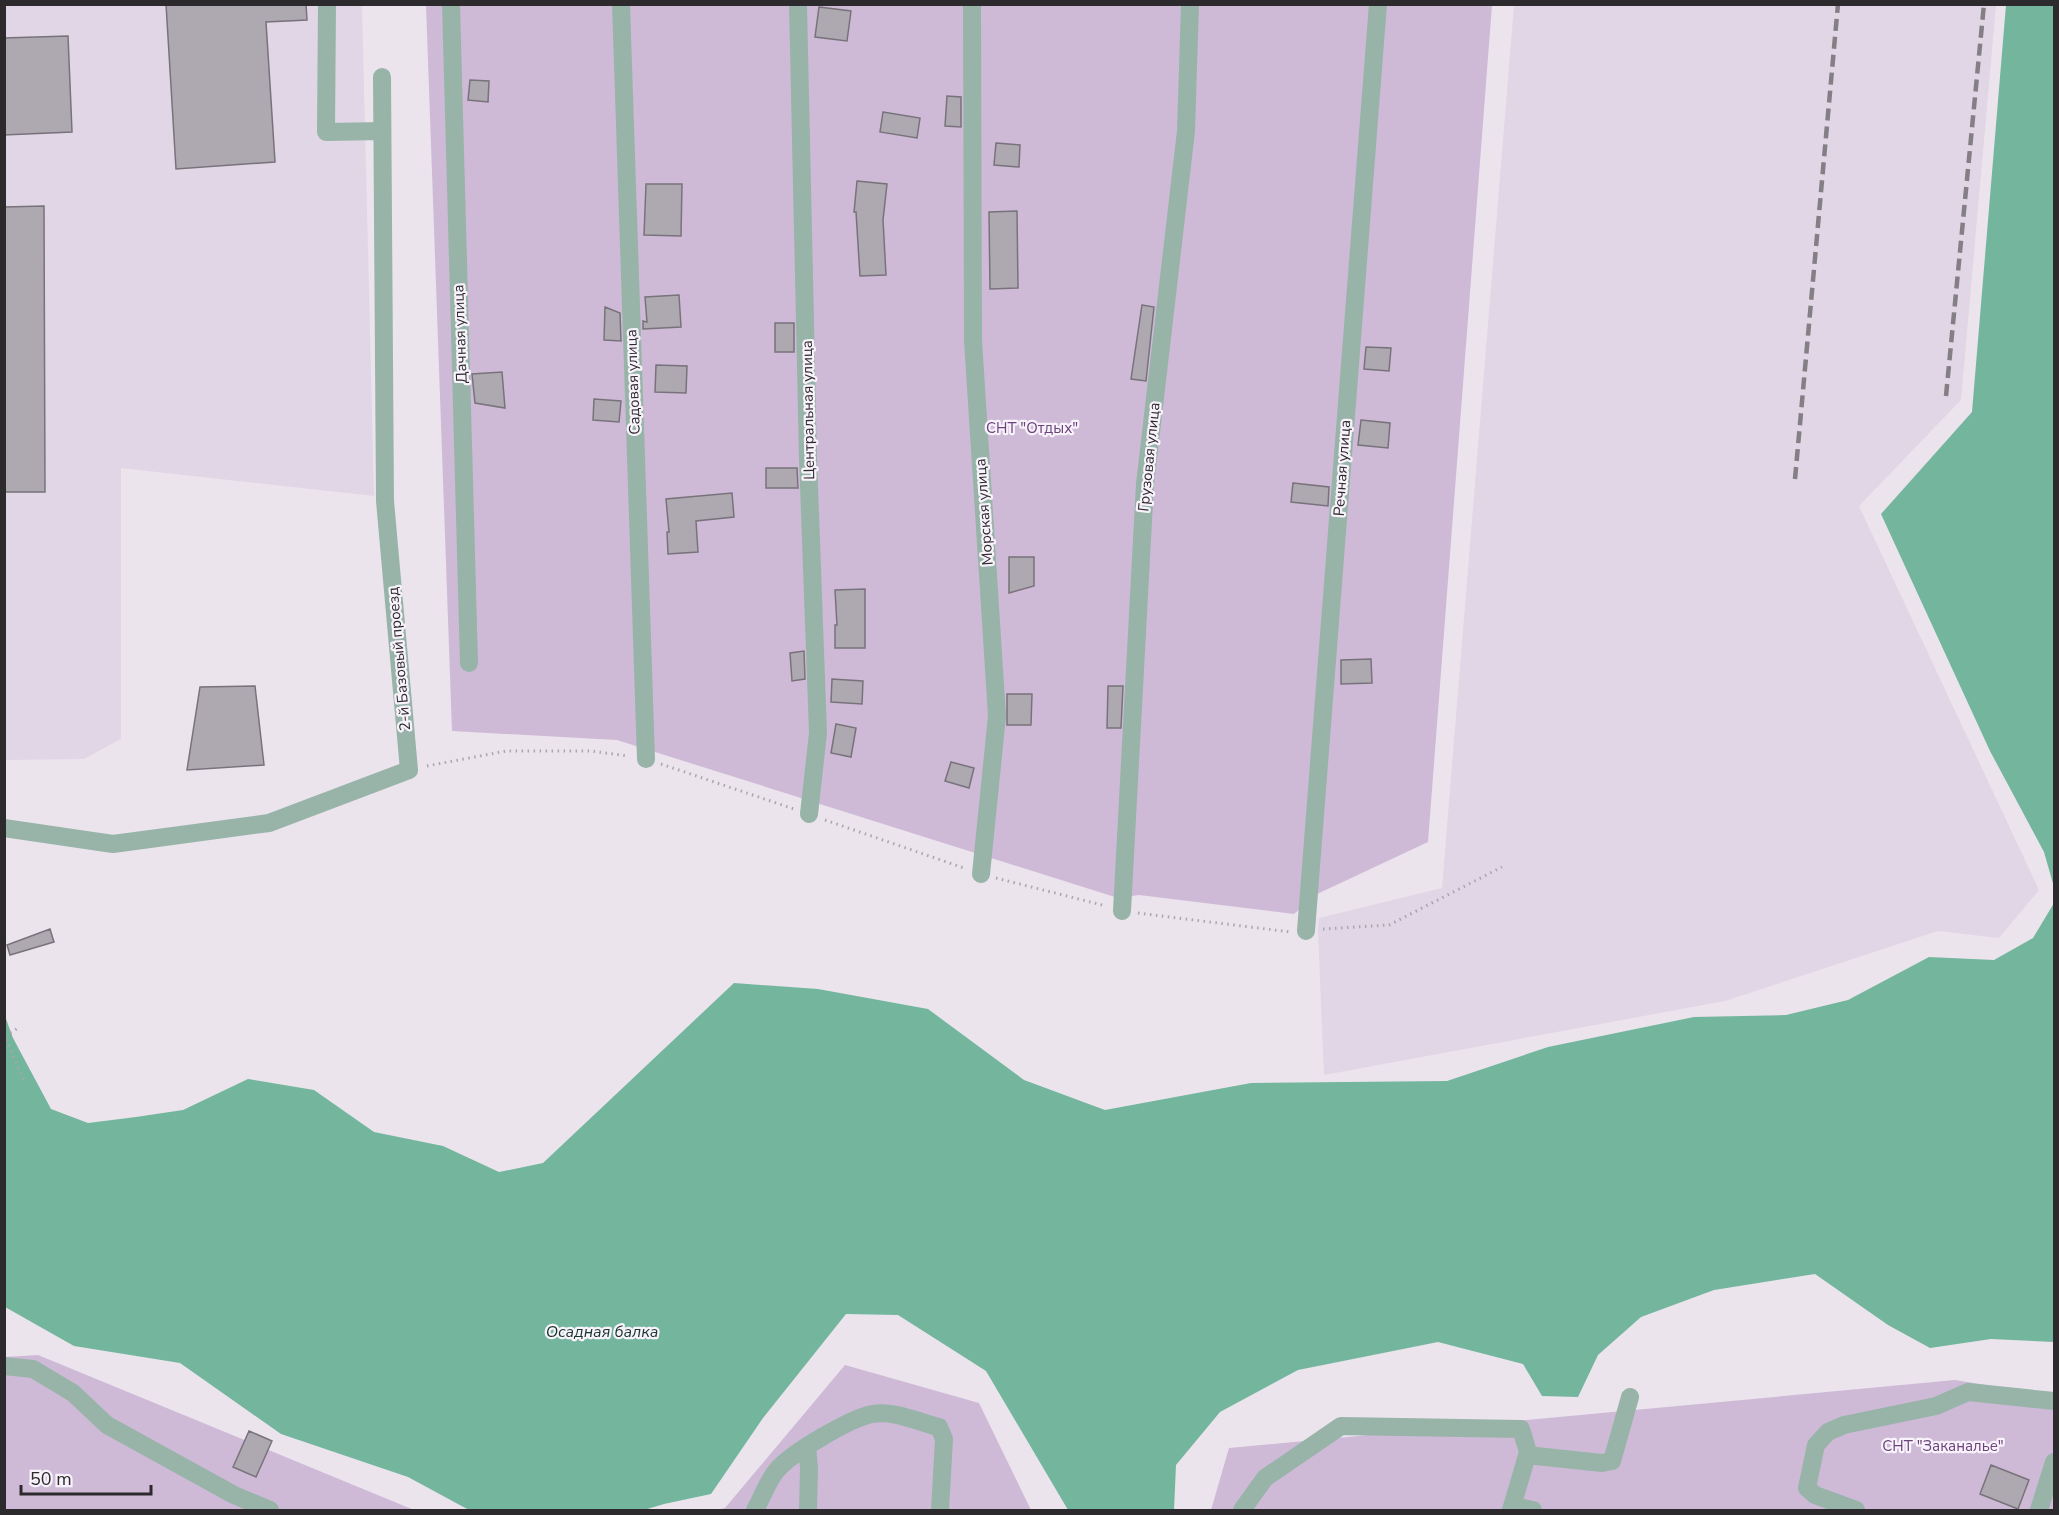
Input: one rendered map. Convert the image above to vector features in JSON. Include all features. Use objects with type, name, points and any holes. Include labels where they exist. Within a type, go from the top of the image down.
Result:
[{"type":"street","points":[[327,4],[326,132],[382,131]]},
{"type":"street","name":"Дачная улица","points":[[451,4],[469,663]]},
{"type":"street","name":"Садовая улица","points":[[621,4],[646,759]]},
{"type":"street","name":"Центральная улица","points":[[798,4],[808,458],[818,733],[809,814]]},
{"type":"street","name":"Морская улица","points":[[972,4],[974,340],[997,716],[981,874]]},
{"type":"street","name":"Грузовая улица","points":[[1122,911],[1145,484],[1186,131],[1190,4]]},
{"type":"street","name":"Речная улица","points":[[1306,931],[1378,4]]},
{"type":"street","name":"2-й Базовый проезд","points":[[382,77],[385,501],[409,770]]},
{"type":"street","points":[[4,828],[113,844],[269,823],[409,770]]},
{"type":"street","points":[[4,1366],[33,1369],[73,1393],[107,1425],[234,1495],[270,1510]]},
{"type":"street","points":[[1856,1510],[1815,1495],[1807,1488],[1816,1445],[1828,1432],[1844,1425],[1936,1406],[1968,1392],[2055,1401]]},
{"type":"street","points":[[1527,1455],[1602,1463],[1612,1461],[1630,1397]]},
{"type":"street","points":[[755,1510],[777,1470],[807,1446],[871,1414],[890,1414],[939,1427],[944,1439],[940,1510]]},
{"type":"street","points":[[1242,1510],[1265,1478],[1341,1426],[1521,1430],[1528,1452],[1512,1508],[1533,1510]]},
{"type":"street","points":[[807,1446],[808,1510]]},
{"type":"street","points":[[2039,1510],[2055,1462]]},
{"type":"path","points":[[409,770],[506,751],[591,751],[646,759],[981,874],[1122,911],[1285,932],[1389,925],[1502,867]]},
{"type":"path","points":[[20,1027],[5,1035],[25,1083]]},
{"type":"shaded area","points":[[4,5],[362,5],[374,496],[121,468],[121,739],[84,759],[5,760]]},
{"type":"shaded area","points":[[1514,5],[1996,5],[1961,400],[1859,506],[2039,890],[1999,938],[1938,931],[1725,1001],[1324,1075],[1319,918],[1442,888]]},
{"type":"green space","name":"СНТ \"Отдых\"","points":[[426,5],[1492,5],[1428,842],[1315,895],[1294,914],[1139,895],[1118,898],[617,740],[452,731]]},
{"type":"green space","points":[[38,1355],[414,1510],[5,1510],[4,1357]]},
{"type":"green space","points":[[845,1365],[979,1403],[1031,1510],[717,1510],[725,1508]]},
{"type":"green space","name":"СНТ \"Заканалье\"","points":[[1955,1380],[2054,1396],[2054,1510],[1211,1510],[1229,1448]]},
{"type":"water","points":[[2006,5],[2054,5],[2054,887],[2044,852],[1990,751],[1881,514],[1972,412]]},
{"type":"water","name":"Осадная балка","points":[[2054,903],[2054,1342],[1991,1339],[1930,1348],[1888,1325],[1815,1274],[1714,1290],[1641,1317],[1598,1355],[1578,1397],[1542,1396],[1523,1364],[1438,1342],[1298,1370],[1220,1412],[1176,1465],[1174,1510],[1068,1510],[986,1371],[898,1315],[846,1314],[763,1418],[711,1494],[644,1510],[469,1510],[408,1477],[281,1434],[180,1363],[74,1346],[5,1307],[5,1016],[13,1038],[51,1109],[88,1123],[183,1110],[248,1079],[314,1090],[374,1132],[443,1146],[499,1172],[543,1163],[734,983],[818,989],[928,1009],[1024,1080],[1105,1110],[1251,1083],[1447,1081],[1548,1047],[1694,1017],[1786,1015],[1848,1000],[1929,957],[1994,960],[2033,938]]},
{"type":"building","points":[[166,4],[306,4],[307,20],[266,22],[275,162],[176,169]]},
{"type":"building","points":[[819,7],[851,11],[847,41],[815,37]]},
{"type":"building","points":[[68,36],[72,132],[4,135],[4,38]]},
{"type":"building","points":[[470,80],[489,81],[488,102],[468,100]]},
{"type":"building","points":[[947,96],[961,97],[961,127],[945,126]]},
{"type":"building","points":[[883,112],[920,118],[917,138],[880,132]]},
{"type":"building","points":[[996,143],[1020,145],[1019,167],[994,165]]},
{"type":"building","points":[[857,181],[887,184],[883,220],[886,275],[860,276],[856,212],[854,212]]},
{"type":"building","points":[[646,184],[682,184],[681,236],[644,235]]},
{"type":"building","points":[[44,206],[45,492],[4,492],[4,207]]},
{"type":"building","points":[[1017,211],[1018,288],[990,289],[989,212]]},
{"type":"building","points":[[679,295],[681,327],[643,329],[643,321],[647,322],[645,297]]},
{"type":"building","points":[[1142,305],[1154,307],[1146,381],[1131,379]]},
{"type":"building","points":[[605,307],[620,313],[621,341],[604,340]]},
{"type":"building","points":[[775,323],[794,323],[794,352],[775,352]]},
{"type":"building","points":[[1366,347],[1391,348],[1389,371],[1364,369]]},
{"type":"building","points":[[656,365],[687,366],[686,393],[655,392]]},
{"type":"building","points":[[502,372],[505,408],[475,403],[472,374]]},
{"type":"building","points":[[594,399],[621,401],[619,422],[593,420]]},
{"type":"building","points":[[1361,420],[1390,423],[1388,448],[1358,445]]},
{"type":"building","points":[[766,468],[797,468],[798,488],[766,488]]},
{"type":"building","points":[[1293,483],[1329,487],[1328,506],[1291,502]]},
{"type":"building","points":[[732,493],[734,517],[696,521],[698,552],[668,554],[666,499]]},
{"type":"building","points":[[1009,557],[1034,557],[1034,586],[1009,593]]},
{"type":"building","points":[[865,589],[865,648],[835,648],[835,625],[837,625],[835,590]]},
{"type":"building","points":[[804,651],[805,679],[792,681],[790,653]]},
{"type":"building","points":[[1371,659],[1372,683],[1341,684],[1341,660]]},
{"type":"building","points":[[832,679],[863,681],[862,704],[831,702]]},
{"type":"building","points":[[255,686],[264,765],[187,770],[200,687]]},
{"type":"building","points":[[1108,686],[1123,686],[1121,728],[1107,728]]},
{"type":"building","points":[[1007,694],[1032,694],[1031,725],[1007,725]]},
{"type":"building","points":[[836,724],[856,728],[851,757],[831,753]]},
{"type":"building","points":[[951,762],[974,768],[969,788],[945,781]]},
{"type":"building","points":[[50,929],[54,942],[10,955],[7,945]]},
{"type":"building","points":[[249,1431],[272,1441],[256,1477],[233,1467]]},
{"type":"building","points":[[1991,1465],[2029,1480],[2018,1509],[1980,1494]]},
{"type":"railway","points":[[1795,479],[1838,4]]},
{"type":"railway","points":[[1946,396],[1984,4]]}]
